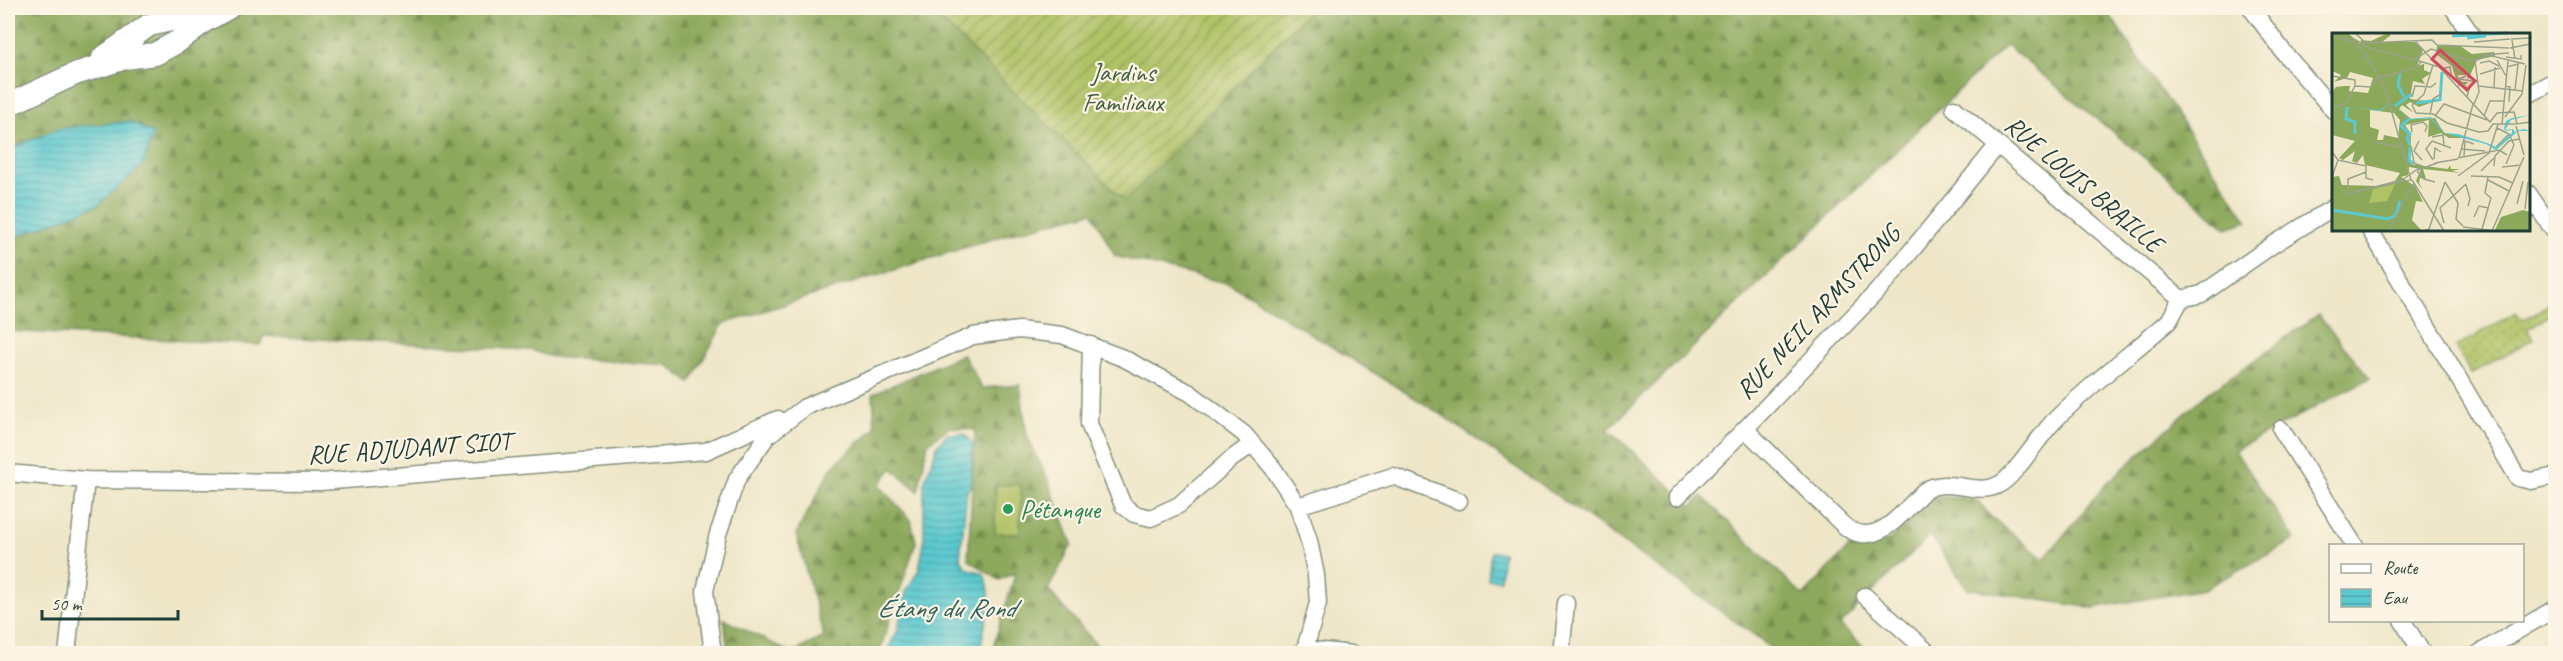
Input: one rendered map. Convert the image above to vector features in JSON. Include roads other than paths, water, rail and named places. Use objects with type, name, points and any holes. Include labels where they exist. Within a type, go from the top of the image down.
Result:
[{"type":"main road","points":[[75,75],[122,46],[149,25],[221,8]]},
{"type":"main road","points":[[8,105],[75,75],[125,58],[155,54],[228,8]]},
{"type":"street","points":[[2251,8],[2285,54],[2332,109]]},
{"type":"street","points":[[2453,8],[2470,33]]},
{"type":"street","points":[[2530,94],[2556,80]]},
{"type":"street","name":"RUE LOUIS BRAILLE","points":[[1954,108],[2181,299]]},
{"type":"street","name":"RUE NEIL ARMSTRONG","points":[[1997,146],[1886,283],[1744,429],[1852,532],[1870,534],[1886,529],[1924,490],[1931,486],[1947,483],[1980,488],[2000,484],[2053,422],[2169,321],[2181,299]]},
{"type":"street","points":[[2530,195],[2556,234]]},
{"type":"street","points":[[2181,299],[2202,294],[2274,244],[2332,208]]},
{"type":"street","points":[[2371,231],[2518,478],[2531,481],[2556,476]]},
{"type":"street","points":[[713,654],[705,591],[718,534],[737,479],[768,435],[805,407],[974,336],[1019,330],[1062,335],[1123,358],[1190,393],[1244,434],[1273,468],[1298,506],[1316,575],[1318,603],[1302,651],[1352,654]]},
{"type":"street","points":[[1091,345],[1089,424],[1123,505],[1134,514],[1151,518],[1179,505],[1230,460],[1252,444]]},
{"type":"street","name":"RUE ADJUDANT SIOT","points":[[8,473],[86,480],[320,482],[706,451],[805,407]]},
{"type":"street","points":[[1677,497],[1744,429]]},
{"type":"street","points":[[2281,429],[2354,544]]},
{"type":"street","points":[[1298,506],[1393,476],[1459,501]]},
{"type":"street","points":[[67,654],[86,480]]},
{"type":"street","points":[[1865,596],[1930,654]]},
{"type":"street","points":[[1561,654],[1566,603]]},
{"type":"street","points":[[2478,654],[2556,609]]},
{"type":"street","points":[[2403,622],[2423,654]]},
{"type":"water","points":[[130,121],[153,134],[143,165],[98,205],[23,234],[8,237],[8,150],[57,129]]},
{"type":"water","name":"Étang du Rond","points":[[948,434],[965,434],[973,444],[971,483],[967,492],[960,558],[966,568],[983,573],[989,592],[988,612],[980,653],[886,653],[897,632],[906,592],[919,569],[924,543],[924,483],[938,444]]},
{"type":"water","points":[[1491,552],[1503,553],[1500,580],[1488,579]]},
{"type":"place","name":"Pétanque","points":[[1008,509]]},
{"type":"park label","name":"Jardins Familiaux","points":[[1123,87]]}]
